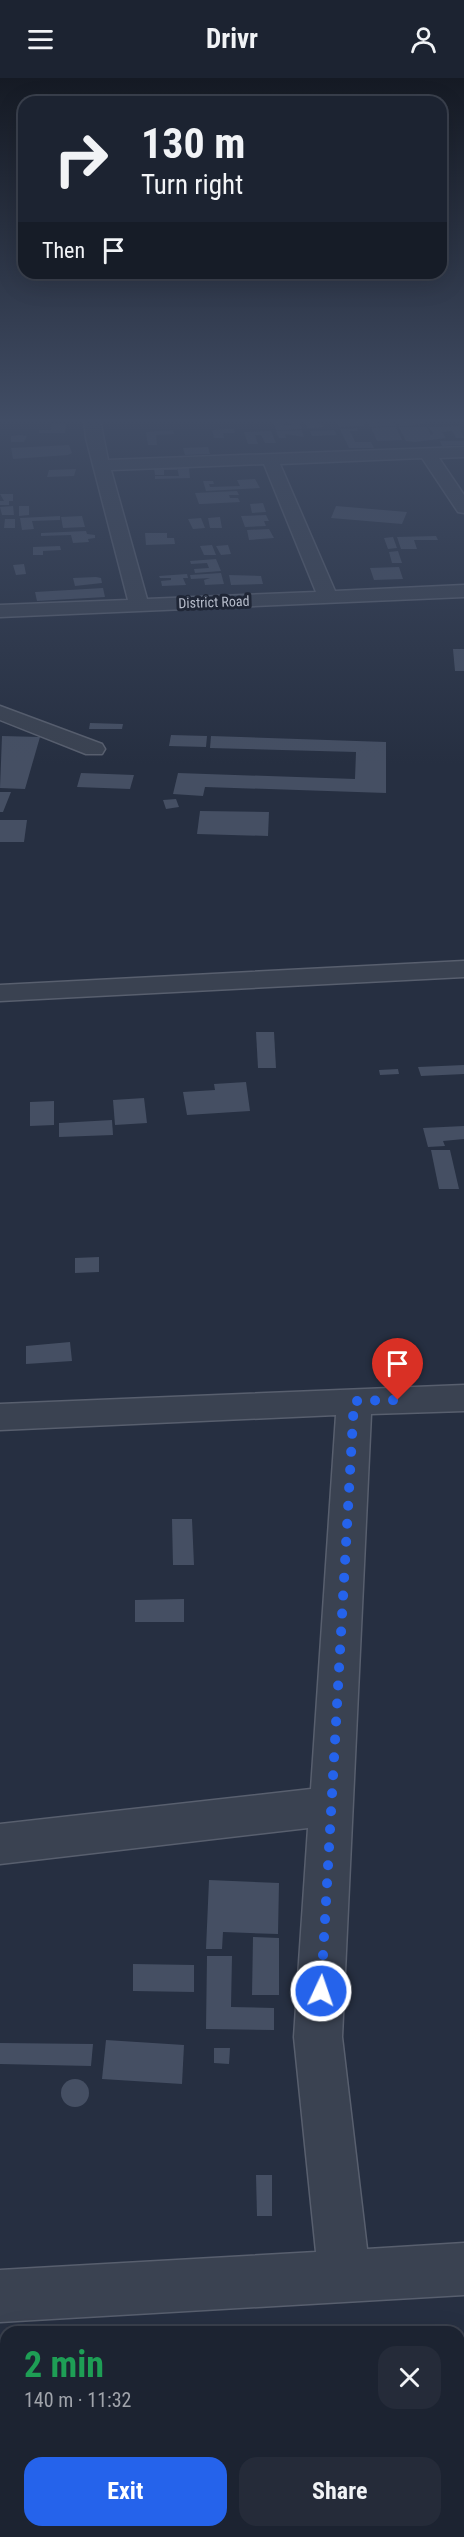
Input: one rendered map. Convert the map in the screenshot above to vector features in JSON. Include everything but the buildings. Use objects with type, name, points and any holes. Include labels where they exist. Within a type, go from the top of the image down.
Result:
[{"type":"street","points":[[120,535],[139,605]]},
{"type":"street","points":[[302,535],[328,597]]},
{"type":"street","name":"District Road","points":[[0,611],[464,591]]},
{"type":"street","points":[[0,712],[94,749]]},
{"type":"street","points":[[0,993],[464,969]]},
{"type":"street","points":[[0,1417],[464,1398]]},
{"type":"street","points":[[344,2277],[318,2037],[354,1401]]},
{"type":"street","points":[[0,1844],[332,1806]]},
{"type":"street","points":[[0,2296],[464,2269]]},
{"type":"route","points":[[321,1991],[352,1471],[354,1401],[398,1400]]}]
